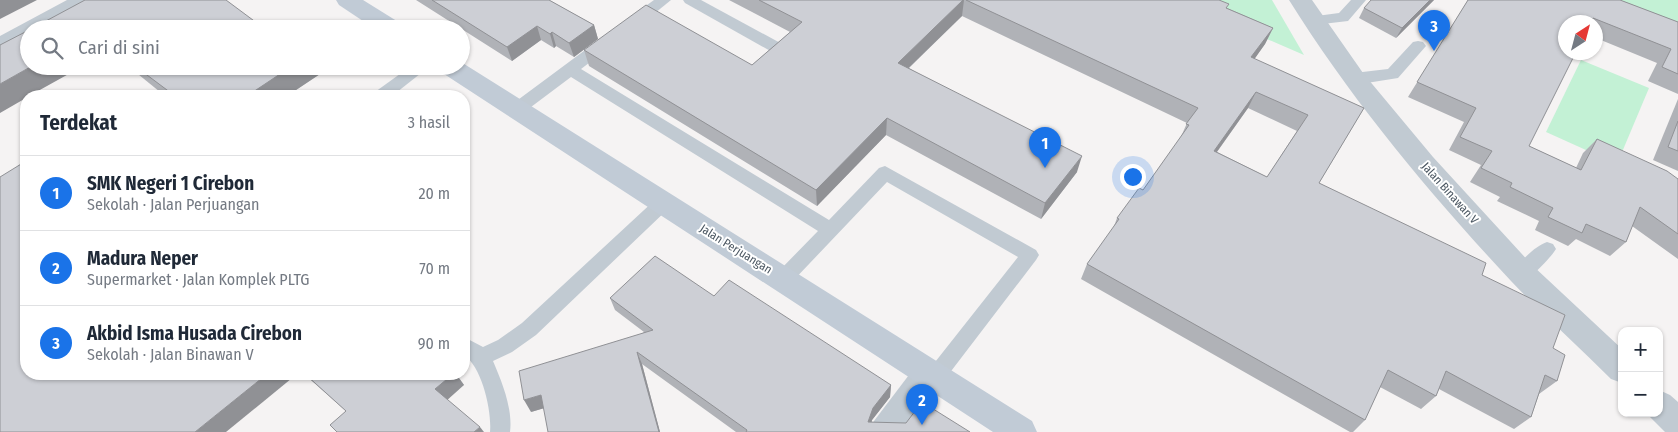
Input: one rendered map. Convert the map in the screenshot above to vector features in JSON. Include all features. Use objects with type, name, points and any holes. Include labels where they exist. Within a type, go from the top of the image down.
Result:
[{"type":"street","points":[[347,0],[378,20]]},
{"type":"street","name":"Jalan Binawan V","points":[[1307,10],[1354,79],[1424,164],[1522,273],[1618,365]]},
{"type":"street","name":"Jalan Perjuangan","points":[[464,75],[1021,432]]},
{"type":"street","points":[[884,432],[932,375]]},
{"type":"street","points":[[1663,409],[1678,423]]},
{"type":"lane","points":[[41,20],[78,0]]},
{"type":"lane","points":[[517,109],[664,0]]},
{"type":"lane","points":[[690,0],[779,49]]},
{"type":"lane","points":[[1307,10],[1343,18],[1359,0]]},
{"type":"lane","points":[[0,42],[20,31]]},
{"type":"lane","points":[[1354,79],[1393,74],[1418,46]]},
{"type":"lane","points":[[570,69],[830,229]]},
{"type":"lane","points":[[389,90],[410,75]]},
{"type":"lane","points":[[783,279],[885,173],[1030,255],[932,375]]},
{"type":"lane","points":[[480,357],[505,346],[529,328],[663,203]]},
{"type":"lane","points":[[1522,273],[1547,249]]},
{"type":"lane","points":[[470,350],[480,357],[499,406],[502,428],[500,432]]},
{"type":"green space","points":[[1210,0],[1272,0],[1304,55],[1246,30]]},
{"type":"green space","points":[[1608,0],[1678,0],[1678,39]]},
{"type":"green space","points":[[1581,60],[1649,88],[1617,164],[1546,132]]},
{"type":"building","points":[[85,0],[226,0],[253,20],[48,20]]},
{"type":"building","points":[[432,0],[549,0],[594,25],[569,43],[552,32],[550,34],[537,26],[507,47],[470,24],[470,20],[464,20]]},
{"type":"building","points":[[759,0],[963,0],[898,63],[1082,156],[1045,203],[887,118],[816,190],[584,50],[646,5],[752,65],[802,22]]},
{"type":"building","points":[[966,0],[1219,0],[1229,4],[1226,8],[1273,28],[1251,57],[1364,108],[1319,183],[1486,263],[1482,275],[1565,315],[1553,348],[1565,355],[1557,381],[1545,375],[1531,417],[1446,371],[1436,396],[1388,370],[1365,420],[1087,264],[1139,188],[1143,190],[1189,125],[1186,124],[1198,108]],"holes":[[[1256,92],[1308,115],[1267,177],[1214,151]]]},
{"type":"building","points":[[1371,0],[1430,0],[1402,28],[1364,8]]},
{"type":"building","points":[[1468,0],[1620,0],[1678,22],[1678,74],[1662,67],[1671,49],[1603,22],[1603,15],[1558,15],[1558,60],[1572,60],[1529,146],[1581,170],[1597,139],[1667,171],[1678,179],[1678,234],[1640,207],[1626,242],[1586,224],[1582,233],[1548,217],[1553,208],[1510,187],[1512,183],[1481,168],[1492,151],[1460,137],[1476,108],[1417,82]]},
{"type":"building","points":[[20,35],[20,73],[0,84],[0,45]]},
{"type":"building","points":[[147,75],[278,75],[256,90],[167,90]]},
{"type":"building","points":[[1678,121],[1678,151],[1668,147]]},
{"type":"building","points":[[20,165],[20,380],[260,380],[195,432],[0,432],[0,177]]},
{"type":"building","points":[[655,256],[714,296],[729,280],[891,385],[873,408],[868,422],[906,423],[922,402],[970,432],[746,432],[747,430],[637,352],[659,432],[548,432],[541,395],[524,400],[519,371],[653,330],[610,298]]},
{"type":"building","points":[[312,380],[446,380],[435,389],[480,427],[474,432],[337,432],[330,425],[346,411]]},
{"type":"place","name":"Akbid Isma Husada Cirebon","points":[[1434,51]]},
{"type":"place","name":"SMK Negeri 1 Cirebon","points":[[1045,168]]},
{"type":"place","name":"Madura Neper","points":[[922,425]]}]
